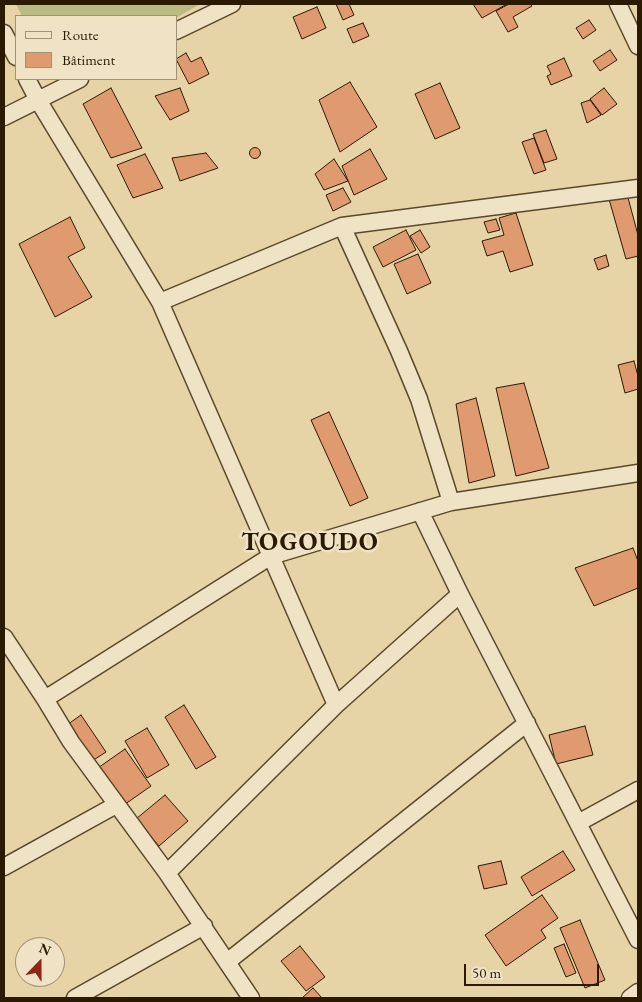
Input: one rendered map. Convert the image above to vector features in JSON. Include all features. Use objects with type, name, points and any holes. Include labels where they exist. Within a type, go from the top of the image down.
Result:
[{"type":"street","points":[[178,30],[232,4]]},
{"type":"street","points":[[618,4],[638,46]]},
{"type":"street","points":[[4,33],[15,55]]},
{"type":"street","points":[[28,80],[160,302],[336,706]]},
{"type":"street","points":[[4,117],[78,80]]},
{"type":"street","points":[[160,302],[342,226],[638,188]]},
{"type":"street","points":[[342,226],[419,399],[451,502]]},
{"type":"street","points":[[45,699],[271,556],[451,502],[638,473]]},
{"type":"street","points":[[420,511],[460,594],[638,940]]},
{"type":"street","points":[[167,873],[336,706],[460,594]]},
{"type":"street","points":[[4,637],[71,742],[167,873],[251,998]]},
{"type":"street","points":[[227,962],[527,723]]},
{"type":"street","points":[[578,823],[638,790]]},
{"type":"street","points":[[4,867],[116,805]]},
{"type":"street","points":[[75,998],[204,926]]},
{"type":"street","points":[[630,998],[638,992]]},
{"type":"green space","points":[[16,4],[200,4],[178,17],[178,15],[22,15]]},
{"type":"building","points":[[336,4],[349,4],[354,15],[343,20]]},
{"type":"building","points":[[473,4],[507,4],[482,18]]},
{"type":"building","points":[[509,4],[530,4],[532,6],[513,17],[518,27],[508,32],[496,11]]},
{"type":"building","points":[[317,7],[326,28],[302,39],[293,17]]},
{"type":"building","points":[[589,20],[596,30],[583,39],[576,28]]},
{"type":"building","points":[[363,23],[369,36],[353,43],[347,29]]},
{"type":"building","points":[[610,50],[617,60],[600,71],[593,61]]},
{"type":"building","points":[[186,53],[191,62],[201,57],[209,74],[189,84],[178,63],[178,58]]},
{"type":"building","points":[[564,58],[572,76],[551,85],[547,76],[551,74],[547,66]]},
{"type":"building","points":[[350,82],[377,127],[340,152],[319,100]]},
{"type":"building","points":[[440,83],[460,128],[435,139],[415,94]]},
{"type":"building","points":[[111,88],[142,148],[111,158],[83,104]]},
{"type":"building","points":[[180,88],[189,111],[170,120],[155,96]]},
{"type":"building","points":[[604,88],[617,104],[602,115],[590,99]]},
{"type":"building","points":[[590,100],[601,115],[587,123],[581,103]]},
{"type":"building","points":[[546,130],[557,159],[544,163],[533,134]]},
{"type":"building","points":[[534,138],[546,170],[534,174],[522,142]]},
{"type":"building","points":[[253,148],[257,148],[260,153],[259,157],[253,158],[250,155],[250,151]]},
{"type":"building","points":[[370,149],[387,179],[354,195],[342,166]]},
{"type":"building","points":[[206,153],[218,168],[180,181],[172,158]]},
{"type":"building","points":[[145,154],[163,188],[133,198],[117,165]]},
{"type":"building","points":[[334,159],[348,181],[324,190],[315,174]]},
{"type":"building","points":[[343,188],[351,202],[333,211],[326,195]]},
{"type":"building","points":[[627,194],[638,235],[638,256],[626,259],[609,199]]},
{"type":"building","points":[[516,213],[533,265],[510,272],[503,251],[487,256],[482,241],[504,235],[499,218]]},
{"type":"building","points":[[70,217],[85,248],[68,257],[92,297],[55,317],[19,244]]},
{"type":"building","points":[[496,219],[500,230],[488,233],[484,222]]},
{"type":"building","points":[[406,230],[416,250],[383,267],[373,247]]},
{"type":"building","points":[[420,230],[430,247],[421,253],[410,236]]},
{"type":"building","points":[[418,254],[431,283],[407,294],[394,264]]},
{"type":"building","points":[[606,255],[609,266],[598,270],[594,259]]},
{"type":"building","points":[[634,361],[638,376],[638,389],[625,393],[618,365]]},
{"type":"building","points":[[524,383],[549,468],[516,476],[496,388]]},
{"type":"building","points":[[476,398],[495,476],[469,483],[456,404]]},
{"type":"building","points":[[329,412],[368,498],[350,506],[311,420]]},
{"type":"building","points":[[633,548],[638,561],[638,588],[594,606],[575,568]]},
{"type":"building","points":[[184,705],[216,757],[196,769],[165,717]]},
{"type":"building","points":[[81,715],[106,752],[89,763],[64,727]]},
{"type":"building","points":[[585,726],[593,755],[556,764],[549,735]]},
{"type":"building","points":[[147,728],[169,765],[147,778],[125,741]]},
{"type":"building","points":[[125,749],[151,786],[121,807],[95,770]]},
{"type":"building","points":[[165,795],[188,821],[159,846],[136,819]]},
{"type":"building","points":[[563,851],[575,870],[532,896],[521,877]]},
{"type":"building","points":[[501,861],[507,884],[484,889],[478,866]]},
{"type":"building","points":[[542,895],[558,918],[541,930],[546,938],[506,966],[485,935]]},
{"type":"building","points":[[580,920],[605,980],[585,988],[560,928]]},
{"type":"building","points":[[564,944],[576,973],[566,977],[554,948]]},
{"type":"building","points":[[300,946],[325,977],[306,991],[281,961]]},
{"type":"building","points":[[313,988],[322,998],[302,998]]},
{"type":"district","name":"TOGOUDO","points":[[310,543]]}]
